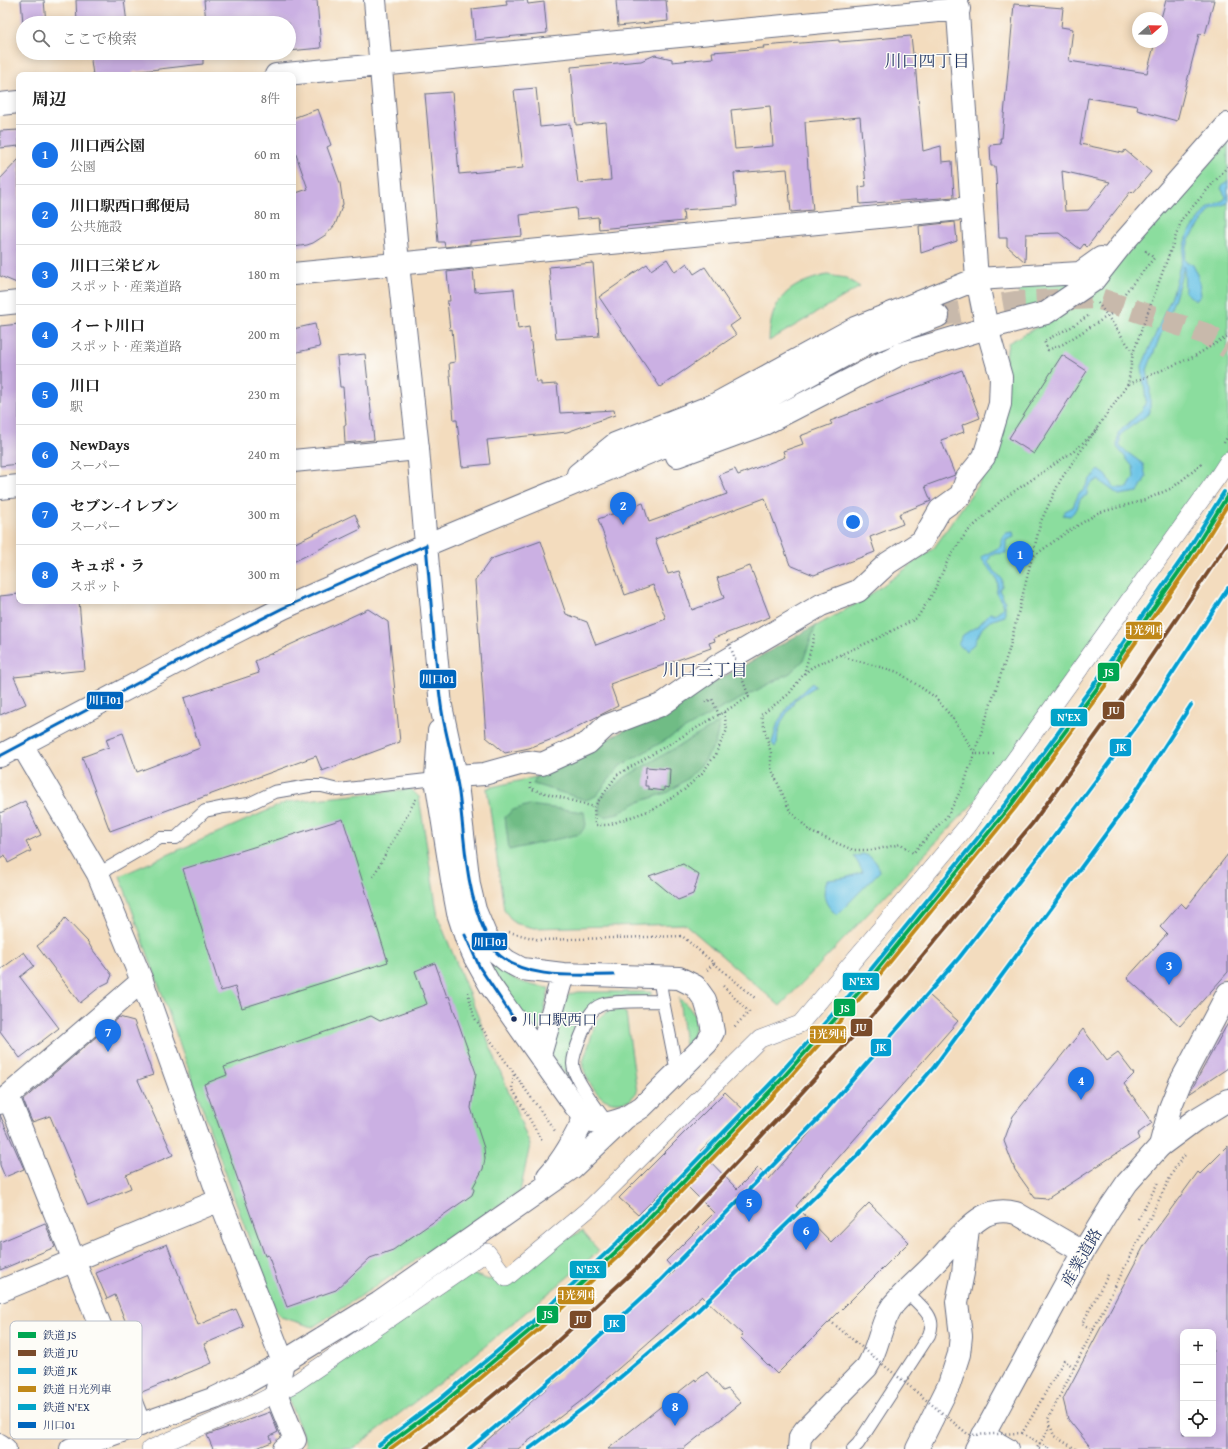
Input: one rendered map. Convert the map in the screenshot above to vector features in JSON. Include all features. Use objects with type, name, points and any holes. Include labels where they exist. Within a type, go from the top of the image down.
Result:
[{"type":"street","points":[[375,0],[398,264],[418,448],[441,706],[438,782],[458,913],[466,938],[490,985],[575,1106],[585,1117],[595,1123],[617,1121]]},
{"type":"street","points":[[296,73],[958,5],[977,279],[987,328],[1001,377],[1000,404],[984,457],[967,478],[961,495],[940,510],[922,541],[888,563],[858,591],[821,605],[717,666],[661,705],[606,726],[588,742],[542,764],[527,762],[484,774],[438,782]]},
{"type":"street","points":[[0,104],[16,102]]},
{"type":"street","points":[[556,491],[600,486],[764,424],[900,354],[1046,312],[1093,281],[1122,244],[1228,124]]},
{"type":"street","points":[[296,274],[971,208]]},
{"type":"street","points":[[556,491],[616,444],[714,404],[855,328],[977,279],[1080,273],[1122,244]]},
{"type":"street","points":[[0,304],[16,302]]},
{"type":"street","points":[[296,602],[426,545],[725,421],[865,344],[938,316]]},
{"type":"street","points":[[296,460],[418,448]]},
{"type":"street","points":[[150,1449],[294,1384],[487,1252],[506,1278],[591,1207],[760,1039],[800,1024],[967,826],[1224,468]]},
{"type":"street","points":[[0,488],[16,486]]},
{"type":"street","points":[[0,756],[200,650],[291,604]]},
{"type":"street","points":[[22,745],[98,874],[142,981],[220,1200],[283,1362],[276,1393],[296,1440],[284,1449]]},
{"type":"street","points":[[142,1424],[215,1398],[244,1384],[283,1362],[379,1303],[572,1168],[617,1121],[642,1107],[706,1043],[713,1032],[705,1000],[695,986],[679,978],[539,972],[522,969],[507,961],[496,952],[485,934],[475,910],[438,782]]},
{"type":"street","points":[[540,1055],[563,974]]},
{"type":"street","points":[[98,1321],[74,1260],[4,1099],[142,981]]},
{"type":"street","points":[[1160,1146],[1170,1108],[1180,1083],[1228,993]]},
{"type":"street","name":"産業道路","points":[[980,1442],[1083,1252],[1110,1208],[1128,1183],[1160,1146],[1195,1120],[1228,1100]]},
{"type":"street","points":[[516,1206],[541,1184],[558,1166],[572,1144],[585,1117]]},
{"type":"street","points":[[0,1291],[220,1200]]},
{"type":"street","points":[[799,1449],[800,1437],[805,1430],[867,1367],[872,1358],[883,1326],[893,1306],[968,1228],[984,1216],[997,1211],[1006,1210],[1016,1213],[1083,1252]]},
{"type":"street","points":[[917,1449],[949,1385],[959,1354],[961,1336],[957,1302],[963,1273],[968,1228]]},
{"type":"street","points":[[84,1447],[104,1439]]},
{"type":"street","points":[[980,1442],[1014,1441]]},
{"type":"street","points":[[0,1445],[5,1449]]},
{"type":"lane","points":[[98,874],[160,838],[176,838],[205,811],[249,804],[274,792],[309,786],[322,786],[338,790],[438,782]]},
{"type":"lane","points":[[659,976],[678,1072]]},
{"type":"lane","points":[[617,1121],[576,1076],[573,1064],[575,1052],[588,1016],[595,1008],[602,1004],[611,1002],[663,1001]]},
{"type":"lane","points":[[853,1449],[858,1444],[930,1335],[932,1326],[928,1315],[907,1292]]},
{"type":"path","points":[[1098,429],[1074,451],[1003,499],[966,533],[948,560],[933,592],[917,618],[841,655],[812,667],[789,694],[761,715],[771,753],[771,768],[790,811],[811,832],[853,850],[874,850],[901,844],[913,853],[948,815],[964,784],[1009,650],[1041,521],[1061,479],[1098,429],[1128,384],[1133,353],[1182,219],[1228,166]]},
{"type":"path","points":[[1125,293],[1154,258],[1146,251],[1141,256]]},
{"type":"path","points":[[1098,303],[1133,353]]},
{"type":"path","points":[[1088,316],[1071,328],[1044,341],[1048,350],[1063,344],[1111,314]]},
{"type":"path","points":[[1128,384],[1193,357],[1228,336]]},
{"type":"path","points":[[1031,559],[1067,532],[1098,513],[1145,500],[1172,488],[1203,464],[1224,468]]},
{"type":"path","points":[[724,712],[727,730],[714,756],[702,773],[684,790],[654,810],[608,826],[595,825],[594,807],[617,776],[748,697],[728,640]]},
{"type":"path","points":[[841,655],[846,658],[898,672],[935,697],[955,721],[975,754]]},
{"type":"path","points":[[804,675],[809,658]]},
{"type":"path","points":[[975,754],[1019,753]]},
{"type":"path","points":[[373,877],[438,782]]},
{"type":"path","points":[[531,789],[594,807]]},
{"type":"path","points":[[506,932],[540,940],[682,936],[755,998]]},
{"type":"path","points":[[514,1075],[512,1088],[542,1141]]},
{"type":"path","points":[[1076,1449],[1054,1436],[1048,1419],[1176,1166],[1190,1150]]},
{"type":"path","points":[[1169,1172],[1173,1174]]},
{"type":"path","points":[[1138,1219],[1162,1176]]},
{"type":"path","points":[[1094,1330],[1082,1324],[1109,1273]]},
{"type":"path","points":[[830,1321],[969,1435],[1014,1441],[1049,1449]]},
{"type":"path","points":[[1014,1441],[1030,1420],[1064,1360],[1075,1368]]},
{"type":"path","points":[[1040,1449],[1037,1448],[1051,1425]]},
{"type":"green space","points":[[1228,143],[1228,451],[1221,463],[987,789],[780,1006],[685,924],[534,928],[514,923],[504,910],[487,788],[536,777],[693,694],[863,600],[934,548],[990,467],[1008,343],[1079,304]]},
{"type":"green space","points":[[827,275],[846,278],[860,287],[769,341],[773,315],[777,304],[783,296],[801,283]]},
{"type":"green space","points":[[1071,282],[1070,289],[1042,303],[1021,310],[1018,285]]},
{"type":"green space","points":[[816,625],[803,661],[790,673],[715,712],[620,766],[596,796],[586,800],[533,784],[536,777],[693,694]]},
{"type":"green space","points":[[720,722],[715,744],[704,762],[688,778],[669,792],[636,803],[618,814],[604,817],[600,813],[599,799],[625,777]]},
{"type":"green space","points":[[411,789],[419,797],[438,917],[530,1145],[520,1192],[313,1327],[281,1317],[274,1309],[120,876],[287,802]]},
{"type":"green space","points":[[529,805],[584,812],[586,825],[580,834],[509,850],[505,817],[513,810]]},
{"type":"green space","points":[[484,952],[497,967],[512,978],[539,987],[549,988],[538,1040],[483,961]]},
{"type":"green space","points":[[579,992],[651,992],[651,995],[648,997],[616,996],[604,998],[593,1003],[585,1012],[580,1022],[568,1067],[572,1080],[585,1100],[552,1057],[551,1050],[564,1000],[570,994]]},
{"type":"green space","points":[[679,998],[690,1009],[696,1024],[692,1037],[688,1044],[685,1045]]},
{"type":"green space","points":[[611,1010],[619,1010],[626,1013],[637,1092],[630,1100],[618,1102],[606,1100],[598,1094],[590,1084],[583,1067],[583,1062],[596,1022]]},
{"type":"green space","points":[[582,1231],[599,1251],[459,1368],[353,1449],[302,1449],[307,1445],[286,1394],[395,1325],[470,1273],[489,1280]]},
{"type":"water","points":[[1228,180],[1228,203],[1211,209],[1189,240],[1184,260],[1193,265],[1198,276],[1201,295],[1196,301],[1185,292],[1184,266],[1176,295],[1147,370],[1150,389],[1150,412],[1120,435],[1120,447],[1143,464],[1146,477],[1138,492],[1119,495],[1098,480],[1095,481],[1091,484],[1087,495],[1080,499],[1077,509],[1070,516],[1063,515],[1065,511],[1073,507],[1079,493],[1083,491],[1090,479],[1099,470],[1106,475],[1115,488],[1128,488],[1134,477],[1133,467],[1117,447],[1118,433],[1142,411],[1146,401],[1142,366],[1173,293],[1188,234],[1209,207],[1224,200],[1226,197],[1221,188]]},
{"type":"water","points":[[1013,532],[1014,537],[1006,540],[1006,553],[992,554],[988,561],[991,567],[1002,579],[1002,586],[999,590],[1005,601],[1005,616],[990,621],[982,628],[974,644],[966,651],[958,644],[963,635],[979,625],[990,613],[995,614],[1003,608],[1001,599],[996,594],[998,584],[997,580],[981,557],[1000,547],[1006,533]]},
{"type":"water","points":[[813,682],[816,686],[796,699],[782,721],[775,747],[772,743],[778,722],[791,702]]},
{"type":"water","points":[[863,854],[874,860],[880,871],[837,915],[825,900],[824,891],[827,880],[845,878],[863,872],[854,857]]},
{"type":"building","points":[[21,0],[44,0],[45,16],[22,16]]},
{"type":"building","points":[[76,0],[124,0],[126,16],[77,16]]},
{"type":"building","points":[[204,0],[317,0],[321,48],[296,50],[296,16],[205,16]]},
{"type":"building","points":[[506,0],[527,0],[528,4],[544,2],[547,33],[475,40],[472,9],[507,5]]},
{"type":"building","points":[[616,0],[666,0],[668,21],[618,26]]},
{"type":"building","points":[[1166,0],[1214,0],[1205,35],[1199,34],[1177,121],[1137,110],[1138,106],[1088,98],[1080,144],[1123,153],[1125,150],[1151,172],[1133,193],[1131,191],[1087,247],[1084,244],[1080,249],[1059,233],[1026,234],[1025,262],[1007,246],[1007,238],[999,238],[996,175],[995,166],[991,166],[990,145],[1001,144],[1000,138],[1002,138],[1014,4],[1063,8],[1061,27],[1073,29],[1069,61],[1147,73],[1153,48],[1168,48],[1168,12],[1163,12]],"holes":[[[1062,171],[1110,182],[1088,210],[1065,211]]]},
{"type":"building","points":[[911,36],[923,151],[941,146],[942,162],[952,161],[954,197],[860,204],[859,187],[866,186],[860,117],[805,122],[808,169],[813,210],[791,212],[787,169],[734,173],[737,206],[683,210],[684,221],[599,229],[598,217],[577,219],[576,208],[520,215],[522,236],[470,241],[470,244],[445,247],[444,242],[438,242],[425,94],[452,92],[459,174],[523,168],[514,90],[536,88],[540,127],[570,124],[578,183],[611,180],[606,122],[576,125],[571,67],[641,61],[655,55],[672,59],[672,62],[713,58],[712,52],[839,40],[839,42]],"holes":[[[770,106],[773,146],[735,149],[731,110]]]},
{"type":"building","points":[[91,60],[203,60],[203,64],[133,72],[93,72]]},
{"type":"building","points":[[318,109],[331,145],[327,147],[340,183],[343,204],[335,225],[327,234],[313,243],[296,247],[296,193],[308,189],[296,155],[296,117]]},
{"type":"building","points":[[16,130],[16,146],[0,148],[0,131]]},
{"type":"building","points":[[16,162],[16,283],[0,276],[0,179]]},
{"type":"building","points":[[955,222],[957,241],[921,253],[919,226]]},
{"type":"building","points":[[667,259],[675,272],[687,263],[694,274],[705,267],[740,319],[730,326],[736,335],[660,387],[599,297],[647,264],[651,270]]},
{"type":"building","points":[[593,263],[599,336],[556,339],[549,267]]},
{"type":"building","points":[[473,269],[475,292],[514,289],[518,329],[529,327],[536,382],[541,382],[541,385],[557,384],[560,413],[614,410],[615,415],[567,432],[487,440],[490,464],[462,467],[457,420],[454,420],[449,363],[455,362],[452,329],[450,330],[447,301],[450,301],[447,272]]},
{"type":"building","points":[[16,324],[16,464],[0,466],[0,326]]},
{"type":"building","points":[[315,324],[320,347],[296,352],[296,328]]},
{"type":"building","points":[[365,354],[374,440],[345,443],[344,425],[346,425],[343,387],[340,387],[337,357]]},
{"type":"building","points":[[1062,355],[1087,371],[1034,454],[1009,438]]},
{"type":"building","points":[[962,370],[980,418],[962,425],[964,432],[941,440],[955,475],[925,486],[931,501],[899,514],[903,524],[870,537],[875,552],[814,575],[790,565],[765,498],[655,539],[668,574],[679,571],[692,610],[724,598],[717,578],[750,566],[770,617],[714,638],[715,641],[709,643],[711,648],[610,684],[618,706],[555,738],[529,748],[505,753],[486,737],[475,581],[491,559],[541,541],[566,614],[587,622],[596,645],[666,619],[653,585],[625,595],[598,519],[643,503],[649,522],[727,494],[719,475],[735,469],[738,475],[785,457],[783,451],[803,444],[800,436],[832,424],[830,421]]},
{"type":"building","points":[[355,514],[361,529],[296,561],[296,543]]},
{"type":"building","points":[[16,594],[16,604],[79,604],[85,670],[14,677],[26,704],[0,715],[0,596]]},
{"type":"building","points":[[368,609],[388,622],[400,742],[322,771],[316,756],[110,831],[82,757],[109,747],[106,739],[123,733],[137,772],[200,748],[184,698],[259,673],[255,661]]},
{"type":"building","points":[[646,767],[670,769],[669,788],[664,787],[664,791],[648,789],[648,786],[645,786]]},
{"type":"building","points":[[25,801],[41,835],[26,842],[31,851],[8,863],[5,855],[0,858],[0,813]]},
{"type":"building","points":[[343,819],[388,962],[242,1008],[235,987],[221,991],[183,869]]},
{"type":"building","points":[[1228,854],[1228,972],[1180,1026],[1127,978],[1167,934],[1160,927],[1181,903],[1186,908]]},
{"type":"building","points":[[683,864],[699,875],[693,894],[678,900],[649,876]]},
{"type":"building","points":[[65,918],[88,942],[112,975],[109,982],[101,986],[80,1003],[37,946],[55,932]]},
{"type":"building","points":[[24,952],[34,966],[20,977],[59,1028],[20,1058],[0,1031],[0,970]]},
{"type":"building","points":[[435,963],[447,997],[449,996],[476,1073],[471,1108],[484,1148],[485,1159],[483,1169],[473,1187],[474,1190],[472,1195],[393,1250],[370,1258],[336,1290],[287,1307],[268,1255],[265,1256],[204,1084],[227,1075],[224,1067],[371,1016],[380,1021],[427,1004],[415,971]]},
{"type":"building","points":[[930,996],[958,1021],[796,1206],[831,1242],[869,1203],[909,1242],[777,1374],[740,1337],[743,1335],[702,1296],[581,1401],[518,1449],[477,1449],[562,1375],[675,1271],[666,1261],[714,1213],[677,1176],[638,1215],[619,1198],[725,1092],[744,1110],[700,1151],[737,1189],[758,1168],[769,1179]]},
{"type":"building","points":[[119,1017],[134,1021],[153,1075],[138,1080],[173,1155],[126,1175],[131,1188],[88,1206],[50,1116],[32,1122],[23,1100]]},
{"type":"building","points":[[1228,1023],[1228,1068],[1189,1094]]},
{"type":"building","points":[[1083,1029],[1107,1061],[1118,1053],[1134,1074],[1124,1084],[1152,1123],[1137,1134],[1139,1139],[1047,1199],[1035,1198],[1015,1170],[1004,1141],[1013,1116]]},
{"type":"building","points":[[0,1115],[24,1169],[5,1177],[0,1165]]},
{"type":"building","points":[[1228,1146],[1228,1449],[1092,1449],[1068,1419],[1063,1399],[1144,1246],[1198,1172],[1200,1174]]},
{"type":"building","points":[[45,1223],[55,1247],[0,1270],[0,1242]]},
{"type":"building","points":[[167,1244],[198,1325],[236,1309],[244,1327],[204,1344],[212,1363],[142,1392],[142,1321],[125,1321],[115,1295],[107,1299],[96,1273]]},
{"type":"building","points":[[707,1372],[723,1391],[728,1389],[741,1403],[683,1449],[608,1449],[695,1379],[696,1381]]},
{"type":"building","points":[[270,1412],[278,1432],[270,1436],[272,1442],[254,1449],[213,1449],[207,1435]]},
{"type":"tunnel","points":[[938,316],[1015,302],[1097,298],[1206,334],[1228,348]]},
{"type":"rail line","name":"N'EX","points":[[379,1445],[439,1400],[532,1322],[617,1243],[775,1079],[855,989],[1007,802],[1097,680],[1186,553],[1224,492]]},
{"type":"rail line","name":"JS","points":[[382,1449],[442,1404],[535,1326],[621,1247],[779,1082],[859,992],[1011,805],[1101,683],[1190,556],[1228,495]]},
{"type":"rail line","name":"日光列車","points":[[390,1449],[445,1408],[538,1330],[624,1251],[783,1085],[863,995],[1015,808],[1105,686],[1194,559],[1228,504]]},
{"type":"rail line","name":"JU","points":[[425,1449],[455,1427],[549,1349],[638,1267],[797,1098],[878,1009],[1032,824],[1122,699],[1228,543]]},
{"type":"rail line","name":"JK","points":[[469,1449],[564,1369],[655,1286],[820,1117],[959,958],[1053,838],[1147,712],[1228,588]]},
{"type":"rail line","name":"JK","points":[[529,1449],[590,1403],[690,1318],[858,1155],[934,1067],[994,986],[1127,805],[1191,705]]},
{"type":"transit line","name":"川口01","points":[[426,545],[434,645],[441,705],[459,793],[467,864],[473,899],[486,935],[497,953],[509,962],[522,968],[552,974],[613,975]]},
{"type":"transit line","name":"川口01","points":[[296,602],[426,545]]},
{"type":"transit line","name":"川口01","points":[[0,756],[200,650],[292,604]]},
{"type":"transit line","name":"川口01","points":[[465,935],[480,968],[514,1019]]},
{"type":"place","name":"川口駅西口郵便局","points":[[623,525]]},
{"type":"place","name":"川口西公園","points":[[1020,574]]},
{"type":"place","name":"川口三栄ビル","points":[[1169,985]]},
{"type":"place","name":"川口駅西口","points":[[514,1019]]},
{"type":"place","name":"セブン-イレブン","points":[[108,1052]]},
{"type":"place","name":"イート川口","points":[[1081,1100]]},
{"type":"place","name":"川口","points":[[749,1222]]},
{"type":"place","name":"NewDays","points":[[806,1250]]},
{"type":"place","name":"キュポ・ラ","points":[[675,1426]]},
{"type":"district","name":"川口四丁目","points":[[927,60]]},
{"type":"district","name":"川口三丁目","points":[[705,669]]}]
